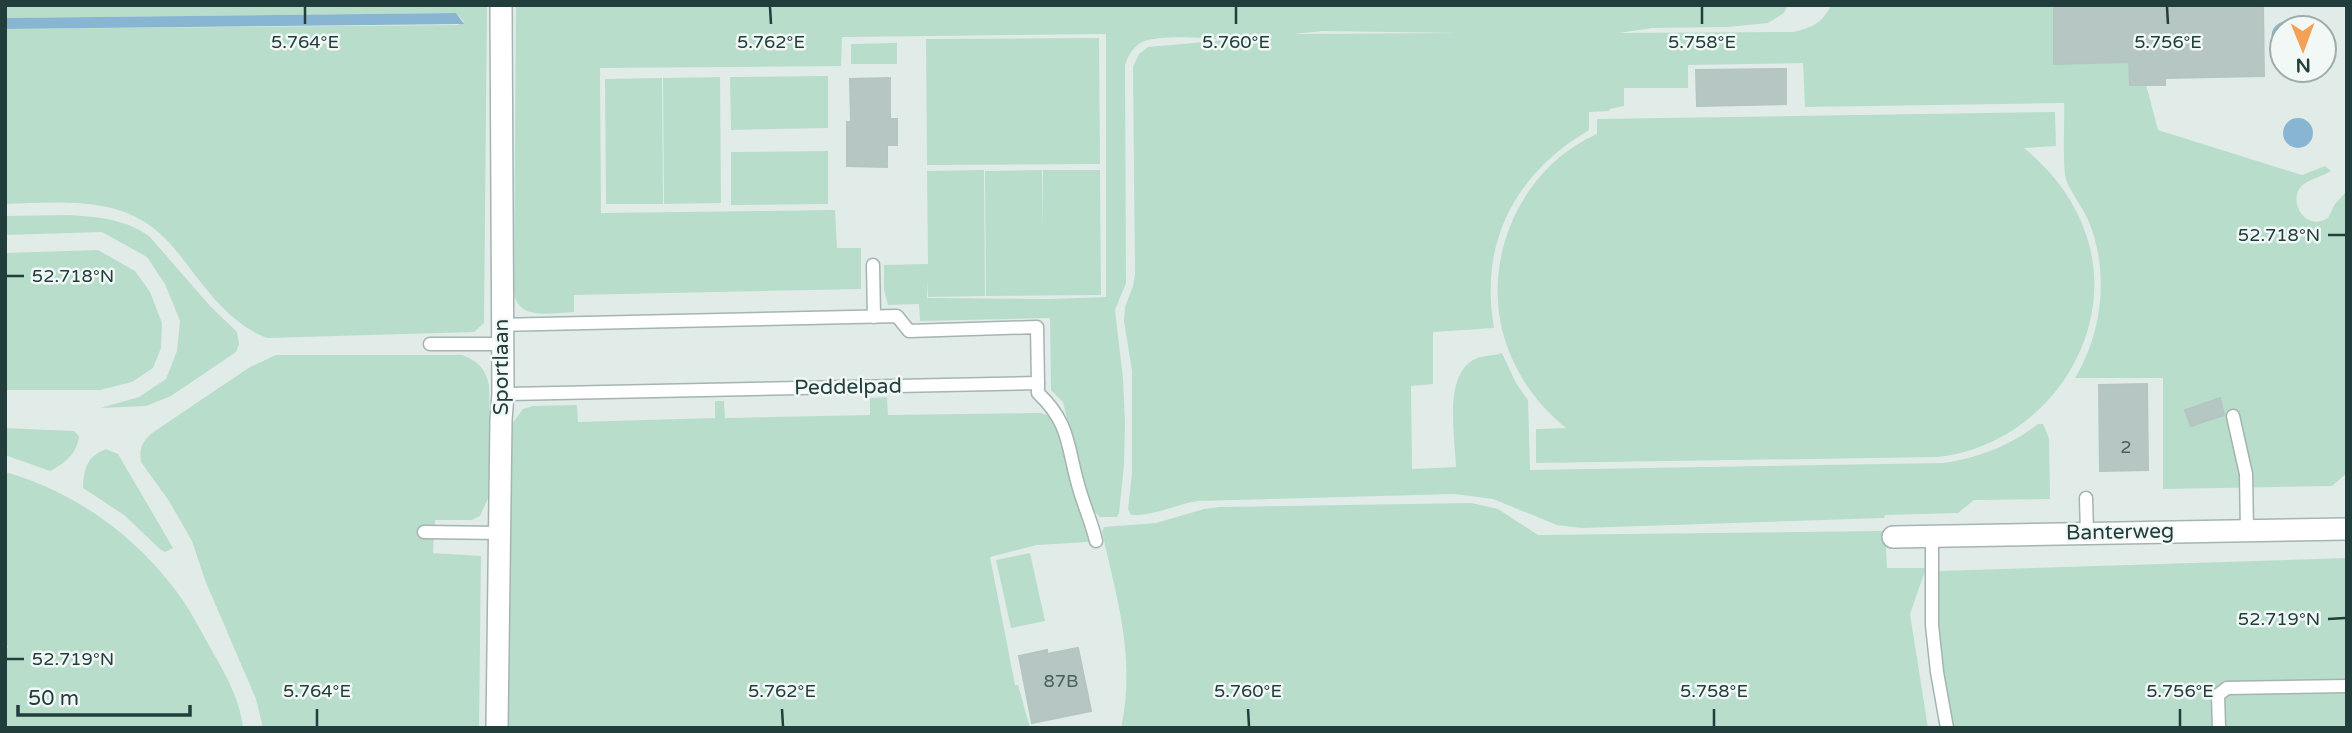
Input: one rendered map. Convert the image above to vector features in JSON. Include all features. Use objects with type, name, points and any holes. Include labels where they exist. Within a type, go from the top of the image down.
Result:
[{"type":"street","name":"Sportlaan","points":[[497,728],[503,394],[501,5]]},
{"type":"street","name":"Banterweg","points":[[1893,537],[2347,530]]},
{"type":"lane","points":[[873,265],[874,317]]},
{"type":"lane","points":[[430,344],[502,334],[897,316],[909,331],[1037,327],[1038,393],[1055,411],[1063,427],[1079,488],[1097,541]]},
{"type":"lane","name":"Peddelpad","points":[[503,394],[1038,383]]},
{"type":"lane","points":[[2233,416],[2246,474],[2247,530]]},
{"type":"lane","points":[[2086,498],[2087,533]]},
{"type":"lane","points":[[424,532],[499,533]]},
{"type":"lane","points":[[1932,536],[1933,639],[1947,728]]},
{"type":"lane","points":[[2219,728],[2218,695],[2227,688],[2347,686]]},
{"type":"green space","points":[[5,5],[487,5],[484,323],[474,332],[267,338],[245,327],[227,312],[172,245],[143,221],[127,213],[94,205],[5,204],[5,29],[458,25],[464,22],[456,13],[5,18]]},
{"type":"green space","points":[[516,5],[1788,5],[1784,13],[1768,23],[1727,27],[1652,28],[1619,33],[1793,32],[1816,24],[1831,5],[2238,5],[2142,69],[2158,130],[2302,175],[2325,166],[2331,171],[2304,184],[2297,197],[2300,212],[2311,221],[2328,218],[2335,204],[2347,191],[2347,473],[2332,486],[2163,489],[2163,378],[2075,378],[2092,341],[2100,302],[2101,281],[2089,222],[2066,179],[2064,103],[1805,107],[1803,63],[1688,65],[1688,88],[1624,88],[1624,106],[1609,111],[1589,112],[1589,130],[1541,167],[1522,189],[1508,213],[1498,239],[1492,267],[1494,328],[1433,332],[1433,384],[1411,386],[1412,469],[1456,467],[1453,408],[1458,378],[1465,367],[1475,359],[1502,353],[1516,383],[1528,400],[1530,470],[1943,463],[1993,450],[2038,424],[2043,424],[2049,438],[2050,499],[1974,500],[1958,513],[1885,515],[1884,518],[1581,528],[1557,525],[1493,499],[1455,494],[1198,501],[1149,514],[1131,515],[1128,509],[1132,473],[1132,371],[1124,321],[1125,307],[1135,274],[1133,67],[1139,54],[1148,47],[1227,40],[1184,37],[1150,40],[1136,46],[1125,65],[1126,283],[1115,310],[1125,423],[1124,465],[1117,517],[1100,517],[1093,510],[1082,480],[1063,402],[1051,390],[1050,318],[920,321],[919,304],[888,305],[884,289],[884,265],[928,264],[927,171],[984,170],[985,296],[928,297],[927,281],[927,298],[1106,297],[1106,34],[842,37],[841,66],[600,68],[601,213],[835,210],[837,248],[861,248],[861,289],[574,295],[574,312],[546,314],[522,308],[514,292]],"holes":[[[1323,31],[1461,33],[1294,34]]]},
{"type":"green space","points":[[1099,38],[1100,164],[927,165],[926,39]]},
{"type":"green space","points":[[897,43],[897,64],[851,64],[851,44]]},
{"type":"green space","points":[[828,76],[828,128],[731,130],[730,77]]},
{"type":"green space","points":[[720,77],[721,203],[664,204],[663,78]]},
{"type":"green space","points":[[662,78],[663,204],[606,204],[605,79]]},
{"type":"green space","points":[[2055,112],[2056,146],[2024,148],[2056,180],[2080,219],[2092,259],[2094,299],[2085,337],[2069,373],[2044,404],[2014,430],[1978,448],[1938,457],[1536,463],[1536,429],[1566,428],[1534,395],[1511,356],[1501,324],[1498,292],[1501,259],[1509,228],[1524,199],[1543,173],[1568,151],[1597,134],[1597,119]]},
{"type":"green space","points":[[828,151],[828,204],[731,205],[731,152]]},
{"type":"green space","points":[[1042,170],[1043,232],[1043,170],[1100,170],[1101,295],[986,296],[985,171]]},
{"type":"green space","points":[[70,215],[122,223],[150,237],[210,306],[237,332],[239,344],[236,352],[171,396],[146,406],[100,408],[139,397],[166,379],[177,351],[180,321],[165,284],[147,257],[102,232],[5,235],[5,216]]},
{"type":"green space","points":[[98,250],[135,271],[150,292],[162,323],[161,348],[153,368],[132,382],[100,390],[5,390],[5,253]]},
{"type":"green space","points":[[276,355],[462,355],[473,360],[483,370],[489,385],[491,492],[480,516],[472,520],[435,520],[433,553],[481,556],[479,728],[263,728],[256,699],[205,580],[192,541],[169,501],[141,462],[140,453],[144,442],[152,433],[250,367]]},
{"type":"green space","points":[[887,397],[888,415],[1041,413],[1047,415],[1057,427],[1089,542],[1037,545],[990,557],[1015,685],[1018,685],[1030,728],[504,728],[509,428],[523,409],[533,406],[577,405],[578,422],[715,418],[715,401],[724,401],[725,418],[870,415],[870,398]]},
{"type":"green space","points":[[5,428],[74,431],[79,436],[76,448],[69,457],[50,471],[5,455]]},
{"type":"green space","points":[[106,449],[118,454],[173,548],[165,552],[161,550],[124,515],[83,488],[88,464]]},
{"type":"green space","points":[[5,472],[57,492],[82,506],[106,521],[148,558],[167,579],[198,625],[231,687],[243,728],[5,728],[5,649],[8,647],[5,640]]},
{"type":"green space","points":[[1471,503],[1498,509],[1538,535],[1885,531],[1887,568],[1926,568],[1910,614],[1928,728],[1121,728],[1125,703],[1126,653],[1119,605],[1102,532],[1104,527],[1156,523],[1220,507]]},
{"type":"green space","points":[[1030,553],[1045,621],[1011,628],[996,560]]},
{"type":"green space","points":[[2347,558],[2347,728],[1952,728],[1939,630],[1939,571]]},
{"type":"water","points":[[456,13],[464,24],[5,29],[5,18]]},
{"type":"water","points":[[2298,118],[2309,122],[2313,133],[2309,144],[2298,148],[2287,144],[2283,133],[2287,122]]},
{"type":"building","points":[[2054,5],[2263,5],[2264,76],[2165,78],[2165,85],[2130,85],[2129,62],[2054,64]]},
{"type":"building","points":[[1786,69],[1786,104],[1697,106],[1696,70]]},
{"type":"building","points":[[890,78],[890,119],[897,119],[897,145],[887,145],[887,167],[847,166],[847,122],[851,122],[850,79]]},
{"type":"building","points":[[2147,384],[2148,470],[2100,471],[2099,385]]},
{"type":"building","points":[[2220,398],[2224,415],[2191,426],[2185,410]]},
{"type":"building","points":[[1078,648],[1091,711],[1032,723],[1019,656],[1047,650],[1047,654]]}]
